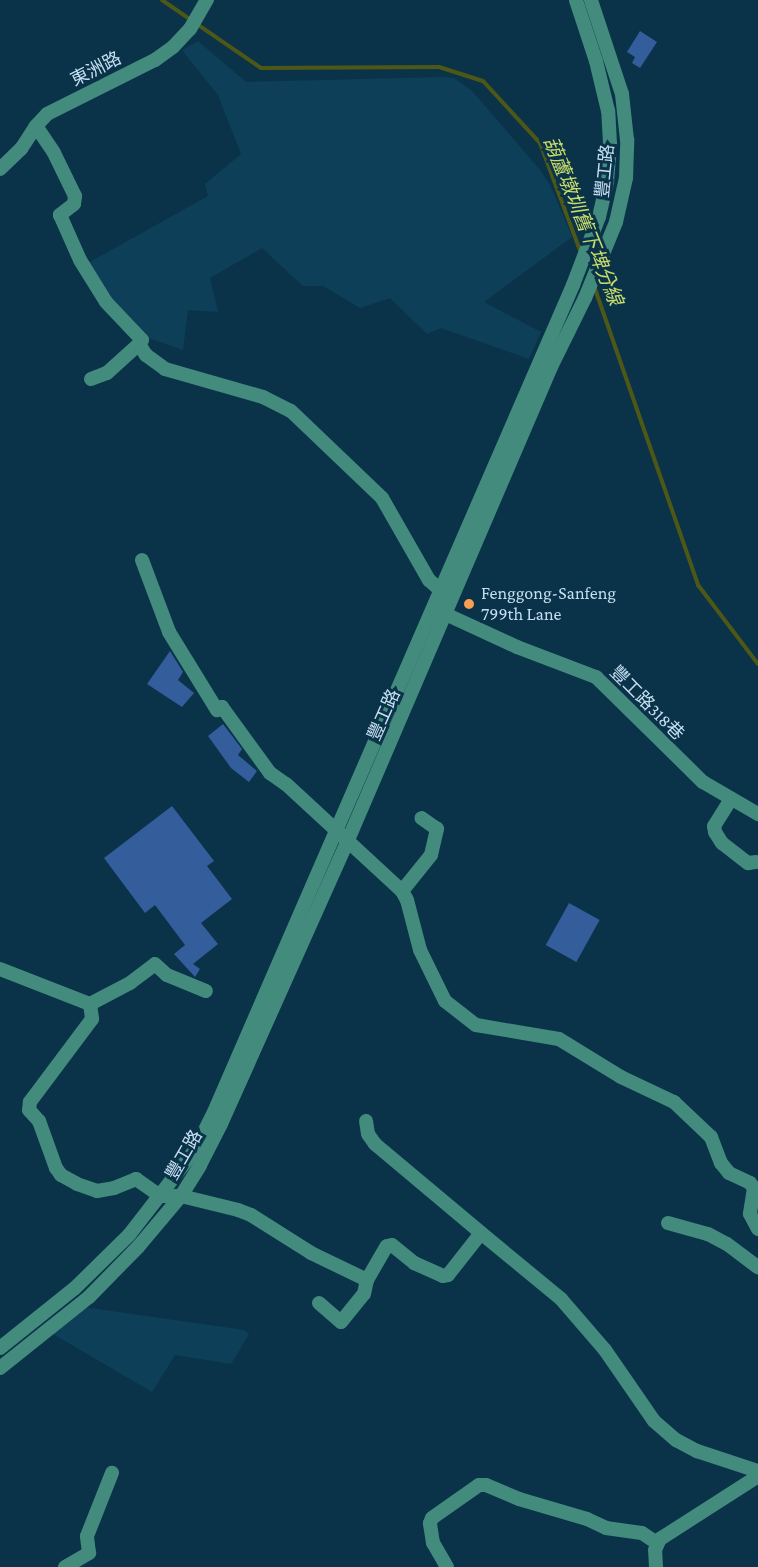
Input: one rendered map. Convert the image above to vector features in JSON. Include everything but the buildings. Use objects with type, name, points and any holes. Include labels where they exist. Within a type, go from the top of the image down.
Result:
[{"type":"street","name":"東洲路","points":[[0,169],[21,149],[36,126],[54,110],[155,60],[194,23],[207,0]]},
{"type":"street","name":"豐工路","points":[[0,1348],[75,1288],[129,1235],[195,1150],[214,1112],[573,285],[591,236],[607,181],[608,111],[596,62],[576,0]]},
{"type":"street","name":"豐工路","points":[[0,1368],[89,1297],[138,1247],[181,1196],[221,1124],[454,599],[551,368],[585,298],[616,222],[626,178],[627,140],[622,94],[591,0]]},
{"type":"street","points":[[36,126],[54,153],[75,196],[75,204],[60,215],[80,260],[106,302],[142,340],[106,373],[91,379]]},
{"type":"street","points":[[139,344],[151,360],[165,369],[263,397],[291,411],[382,498],[429,580],[440,592],[454,599]]},
{"type":"street","points":[[142,560],[169,632],[217,710],[222,707],[270,773],[286,784],[402,891],[407,900],[420,950],[438,992],[450,1007],[476,1025],[554,1037],[639,1087],[674,1102],[711,1137],[721,1163],[729,1173],[750,1183],[754,1188],[750,1214],[758,1229]]},
{"type":"street","name":"豐工路318巷","points":[[433,608],[517,648],[596,677],[651,729],[687,769],[703,782],[758,814]]},
{"type":"street","points":[[731,799],[714,826],[715,832],[722,843],[748,863],[756,862]]},
{"type":"street","points":[[402,891],[431,855],[437,829],[421,818]]},
{"type":"street","points":[[0,969],[90,1004],[130,983],[155,963],[166,975],[206,991]]},
{"type":"street","points":[[90,1004],[92,1019],[30,1102],[29,1110],[39,1121],[56,1168],[61,1175],[77,1184],[98,1191],[114,1188],[136,1179],[160,1196],[181,1196],[251,1215],[311,1252],[367,1280]]},
{"type":"street","points":[[366,1121],[368,1134],[375,1144],[481,1233],[516,1259],[561,1299],[605,1350],[654,1421],[675,1440],[697,1451],[758,1474]]},
{"type":"street","points":[[668,1223],[708,1234],[727,1244],[758,1267]]},
{"type":"street","points":[[319,1303],[341,1322],[364,1294],[367,1280],[387,1246],[392,1245],[414,1263],[443,1276],[448,1275],[481,1233]]},
{"type":"street","points":[[65,1567],[89,1553],[87,1536],[112,1473]]},
{"type":"street","points":[[657,1543],[758,1474]]},
{"type":"street","points":[[447,1567],[433,1543],[430,1522],[432,1518],[479,1485],[486,1485],[519,1499],[587,1519],[606,1528],[642,1533],[657,1543]]},
{"type":"street","points":[[656,1567],[657,1543]]},
{"type":"shaded area","points":[[198,41],[246,82],[442,77],[454,78],[472,91],[541,171],[552,189],[572,237],[484,302],[541,332],[529,359],[441,328],[427,334],[390,298],[360,308],[323,286],[303,286],[262,248],[210,278],[218,312],[188,310],[183,350],[149,338],[113,304],[88,263],[208,196],[205,184],[241,154],[218,95],[182,50]]},
{"type":"shaded area","points":[[83,1307],[244,1330],[249,1334],[231,1364],[175,1355],[152,1392],[53,1334]]},
{"type":"waterway","name":"葫蘆墩圳舊下埤分線","points":[[162,0],[261,68],[439,67],[483,81],[540,143],[581,253]]},
{"type":"waterway","name":"葫蘆墩圳舊下埤分線","points":[[594,286],[698,585],[758,664]]},
{"type":"place","name":"Fenggong-Sanfeng 799th Lane","points":[[469,604]]}]
